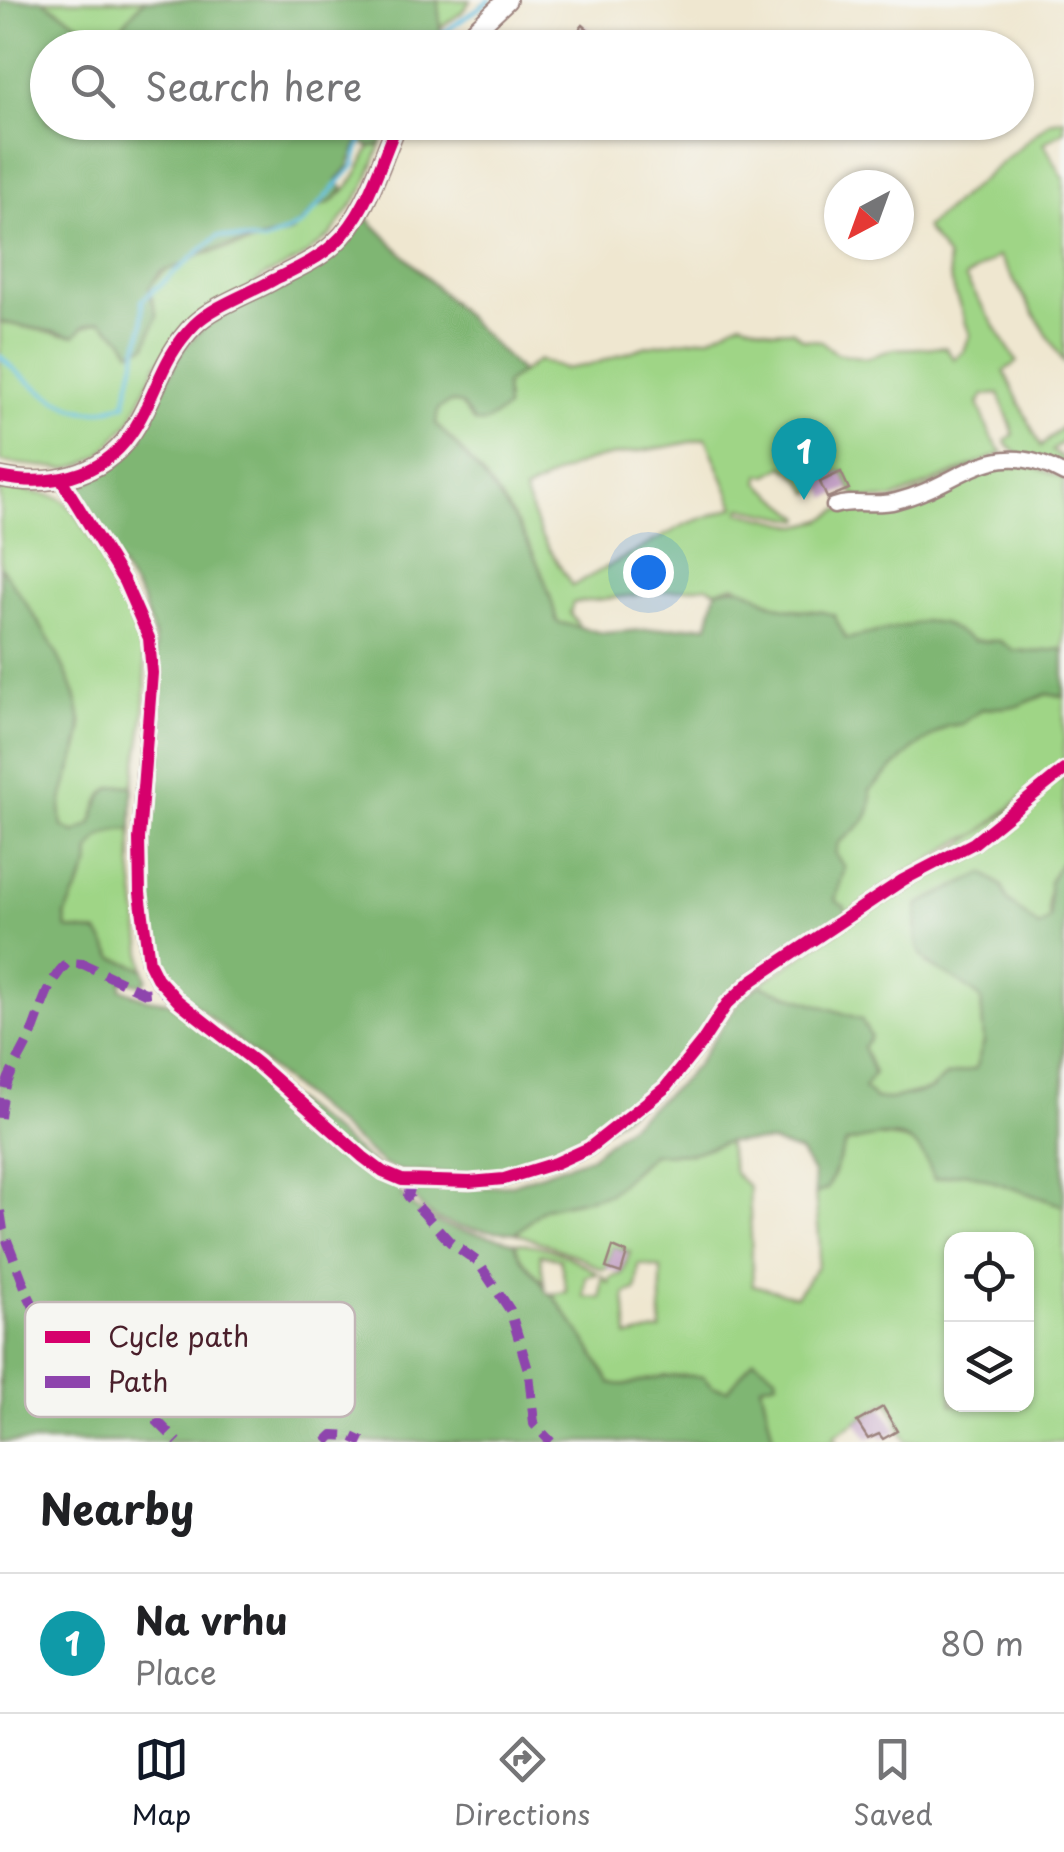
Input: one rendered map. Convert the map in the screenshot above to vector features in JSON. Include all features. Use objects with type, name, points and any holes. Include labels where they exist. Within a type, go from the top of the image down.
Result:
[{"type":"street","points":[[475,30],[507,0]]},
{"type":"street","points":[[0,477],[71,478],[98,466],[129,438],[173,348],[199,320],[304,264],[335,243],[370,190],[391,140]]},
{"type":"street","points":[[834,506],[844,502],[872,506],[894,502],[994,458],[1035,461],[1064,474]]},
{"type":"street","points":[[60,478],[124,581],[148,638],[152,672],[139,839],[140,894],[149,962],[156,978],[363,1158],[402,1180],[504,1178],[556,1164],[589,1148],[665,1088],[727,1004],[754,980],[903,880],[974,843],[1064,770]]},
{"type":"green space","points":[[0,0],[42,0],[90,30],[30,30],[30,140],[359,140],[349,166],[337,181],[344,189],[331,202],[315,208],[292,232],[205,252],[160,272],[149,288],[157,316],[146,346],[131,351],[101,321],[84,326],[75,336],[0,322]]},
{"type":"green space","points":[[42,0],[144,0],[119,30],[88,30]]},
{"type":"green space","points":[[144,0],[438,0],[440,28],[118,30]]},
{"type":"green space","points":[[438,0],[471,0],[440,28]]},
{"type":"green space","points":[[1064,119],[1064,131],[1044,143],[1064,179],[1064,363],[999,256],[965,278],[1017,362],[1004,371],[1041,447],[1064,425],[1064,441],[1052,451],[1064,459],[1064,470],[1016,453],[1005,441],[1014,434],[999,394],[984,395],[978,403],[991,437],[1003,453],[892,499],[860,499],[843,471],[819,478],[820,488],[810,493],[800,478],[784,466],[760,475],[759,483],[801,520],[742,508],[740,512],[799,526],[823,520],[839,510],[879,510],[971,469],[1018,460],[1064,479],[1064,654],[1062,649],[1013,650],[1000,641],[973,641],[925,621],[846,640],[824,612],[783,608],[734,585],[716,591],[707,586],[573,603],[570,613],[582,630],[557,622],[539,565],[526,539],[495,491],[436,424],[438,409],[450,402],[461,404],[474,422],[484,423],[506,409],[505,384],[539,360],[564,369],[590,365],[647,346],[710,337],[741,321],[773,331],[792,330],[802,339],[821,341],[836,353],[866,358],[894,349],[945,347],[954,359],[964,351],[970,335],[951,282],[947,257],[925,228],[1028,140],[1034,140],[1034,135],[1049,122]],"holes":[[[706,438],[735,507],[686,524],[572,586],[541,536],[524,492],[587,462]]]},
{"type":"green space","points":[[359,140],[383,140],[381,145],[369,147]]},
{"type":"green space","points":[[381,145],[364,188],[331,235],[300,259],[263,277],[158,362],[131,420],[102,453],[66,469],[0,462],[0,322],[63,335],[101,321],[131,351],[157,316],[149,288],[161,275],[194,257],[292,231],[316,207],[344,191],[370,146]]},
{"type":"green space","points":[[366,217],[521,372],[505,384],[506,409],[484,423],[474,422],[461,404],[450,402],[438,409],[436,424],[511,514],[538,565],[557,622],[603,633],[708,625],[716,591],[738,588],[785,608],[834,615],[846,639],[925,621],[942,623],[974,641],[1000,641],[1013,650],[1062,649],[1064,654],[1064,697],[1047,694],[1018,706],[982,709],[962,724],[947,726],[912,750],[870,790],[868,815],[838,843],[835,854],[845,868],[835,900],[845,907],[847,914],[743,980],[723,1000],[672,1070],[622,1116],[566,1151],[504,1171],[436,1173],[403,1171],[384,1165],[166,980],[152,936],[144,871],[156,735],[158,675],[154,637],[142,600],[77,489],[115,465],[140,434],[184,347],[209,323],[273,287]]},
{"type":"green space","points":[[0,487],[56,497],[71,508],[116,578],[139,635],[144,662],[144,718],[133,786],[108,790],[100,799],[91,824],[75,833],[62,826],[58,806],[80,743],[82,724],[75,694],[0,566]]},
{"type":"green space","points":[[0,566],[54,648],[75,695],[80,737],[64,792],[62,826],[75,833],[91,824],[100,799],[108,790],[133,786],[132,829],[100,837],[90,850],[89,866],[65,916],[67,929],[98,933],[114,958],[144,969],[147,979],[142,985],[122,980],[121,989],[168,1002],[403,1187],[402,1197],[431,1220],[515,1243],[521,1257],[587,1343],[610,1383],[627,1385],[690,1376],[703,1377],[712,1387],[728,1390],[754,1359],[776,1375],[777,1381],[761,1385],[774,1442],[0,1442]]},
{"type":"green space","points":[[1047,694],[1064,697],[1064,763],[977,835],[963,839],[847,914],[835,900],[845,868],[835,854],[838,842],[868,815],[870,790],[912,749],[947,726],[962,724],[982,709],[1018,706]]},
{"type":"green space","points":[[1064,774],[1064,857],[1050,886],[1050,918],[1039,927],[1008,901],[933,898],[919,904],[927,964],[963,981],[981,999],[984,1042],[976,1069],[946,1076],[930,1090],[875,1099],[864,1088],[861,1020],[759,985]]},
{"type":"green space","points":[[132,829],[132,866],[144,969],[114,958],[98,933],[67,929],[65,916],[89,866],[90,850],[100,837]]},
{"type":"green space","points":[[1064,857],[1064,1206],[966,1172],[934,1179],[928,1163],[912,1142],[890,1136],[846,1143],[827,1189],[815,1194],[813,1173],[800,1152],[771,1142],[727,1142],[692,1153],[652,1154],[609,1194],[544,1208],[516,1233],[444,1222],[421,1207],[413,1195],[415,1189],[513,1184],[590,1157],[681,1082],[739,1001],[759,985],[861,1019],[871,1037],[863,1047],[874,1073],[864,1088],[875,1099],[930,1090],[946,1076],[975,1069],[984,1042],[981,999],[922,956],[916,927],[919,904],[984,873],[1002,886],[1008,901],[1039,927],[1050,918],[1049,882]]},
{"type":"green space","points":[[873,1136],[914,1144],[925,1156],[934,1179],[966,1172],[1064,1206],[1064,1442],[906,1442],[889,1401],[834,1436],[837,1442],[774,1442],[761,1385],[771,1374],[754,1360],[729,1390],[712,1387],[703,1377],[690,1376],[627,1385],[610,1383],[552,1294],[567,1292],[560,1259],[540,1254],[544,1283],[517,1254],[515,1243],[558,1252],[580,1262],[598,1274],[586,1276],[584,1297],[601,1298],[602,1276],[609,1283],[610,1278],[622,1274],[630,1252],[613,1247],[606,1269],[600,1269],[516,1233],[544,1208],[609,1194],[652,1154],[692,1153],[727,1142],[734,1173],[749,1187],[753,1285],[796,1296],[817,1267],[820,1248],[815,1194],[827,1189],[846,1143]],"holes":[[[639,1264],[661,1268],[661,1330],[628,1337],[625,1294],[636,1290]]]},
{"type":"building","points":[[841,472],[849,489],[827,498],[820,482]]},
{"type":"building","points":[[613,1247],[627,1253],[621,1273],[606,1268]]},
{"type":"building","points":[[883,1407],[897,1431],[883,1439],[879,1434],[868,1439],[857,1422]]},
{"type":"waterway","points":[[448,30],[490,0]]},
{"type":"waterway","points":[[0,356],[31,383],[69,406],[94,411],[125,404],[143,325],[142,300],[218,236],[264,242],[301,225],[354,166],[361,140]]},
{"type":"marked path","points":[[0,1118],[7,1082],[49,988],[67,963],[83,964],[145,993],[167,991]]},
{"type":"marked path","points":[[412,1181],[408,1196],[450,1242],[478,1262],[510,1310],[529,1373],[534,1424],[551,1442]]},
{"type":"marked path","points":[[0,1211],[3,1230],[32,1302]]},
{"type":"marked path","points":[[153,1417],[178,1442]]},
{"type":"marked path","points":[[326,1442],[333,1435],[363,1442]]},
{"type":"cycle path","points":[[0,477],[36,481],[72,476],[89,470],[118,450],[139,421],[173,351],[195,324],[223,305],[314,259],[346,231],[372,186],[391,140]]},
{"type":"cycle path","points":[[61,479],[124,581],[149,638],[152,673],[139,839],[140,893],[149,962],[157,978],[178,1001],[258,1064],[363,1157],[402,1180],[504,1179],[589,1148],[665,1088],[727,1004],[753,980],[903,880],[974,843],[1064,770]]},
{"type":"place","name":"Na vrhu","points":[[804,500]]}]
